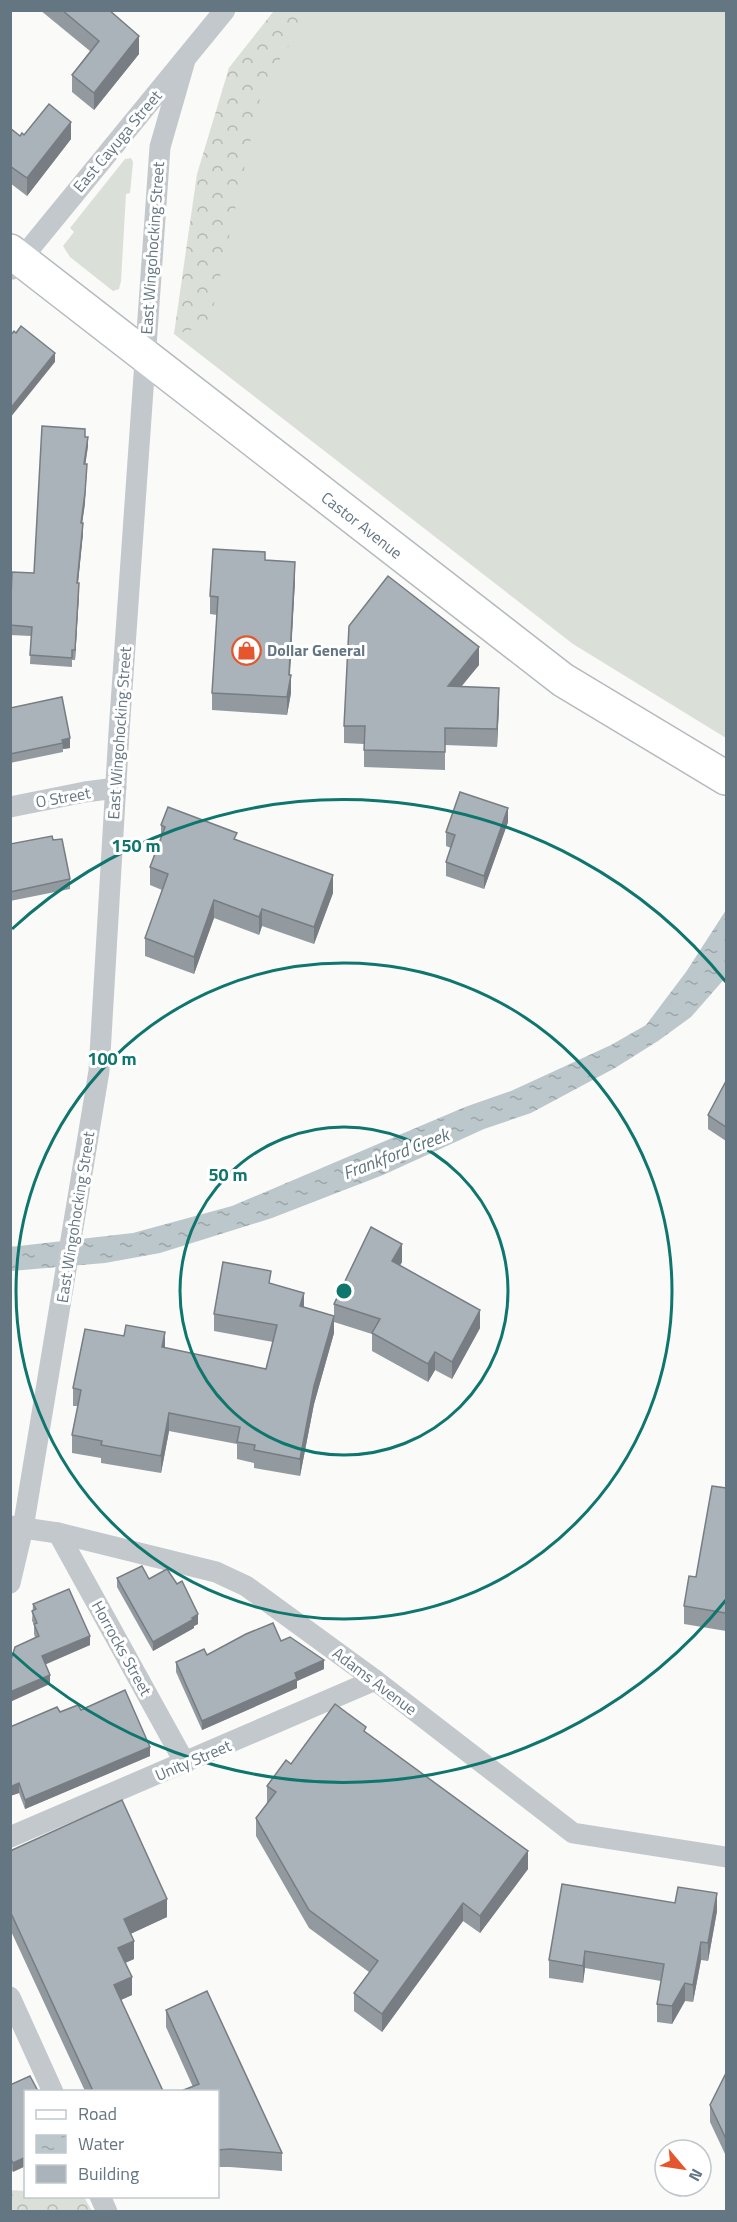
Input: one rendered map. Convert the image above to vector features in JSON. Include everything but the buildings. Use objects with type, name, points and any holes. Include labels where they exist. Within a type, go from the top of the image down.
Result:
[{"type":"main road","name":"Castor Avenue","points":[[14,261],[145,357],[563,680],[726,778]]},
{"type":"street","name":"East Cayuga Street","points":[[14,261],[225,10]]},
{"type":"street","name":"East Wingohocking Street","points":[[10,1583],[17,1527],[62,1297],[99,1071],[160,147],[185,60]]},
{"type":"street","name":"O Street","points":[[10,807],[116,788]]},
{"type":"street","name":"Adams Avenue","points":[[17,1527],[58,1533],[216,1572],[236,1581],[254,1590],[375,1680],[573,1833],[726,1857]]},
{"type":"street","name":"Horrocks Street","points":[[58,1533],[185,1763]]},
{"type":"street","name":"Unity Street","points":[[10,1837],[375,1680]]},
{"type":"street","points":[[10,1997],[53,2090]]},
{"type":"green space","points":[[274,11],[726,11],[726,738],[573,644],[174,334],[229,68]]},
{"type":"green space","points":[[274,11],[312,11],[263,85],[209,326],[174,334],[197,174],[229,68]]},
{"type":"green space","points":[[131,158],[133,162],[130,193],[126,194],[121,281],[119,289],[113,291],[70,257],[63,246],[74,232],[70,228],[125,159]]},
{"type":"green space","points":[[10,2190],[24,2191],[24,2198],[85,2198],[92,2211],[11,2211]]},
{"type":"water","name":"Frankford Creek","points":[[726,910],[726,977],[691,1017],[615,1068],[531,1113],[484,1129],[383,1175],[272,1218],[160,1253],[105,1263],[11,1271],[10,1247],[133,1233],[232,1206],[465,1107],[511,1091],[611,1045],[646,1025],[686,972]]},
{"type":"place","name":"Dollar General","points":[[246,650]]}]
